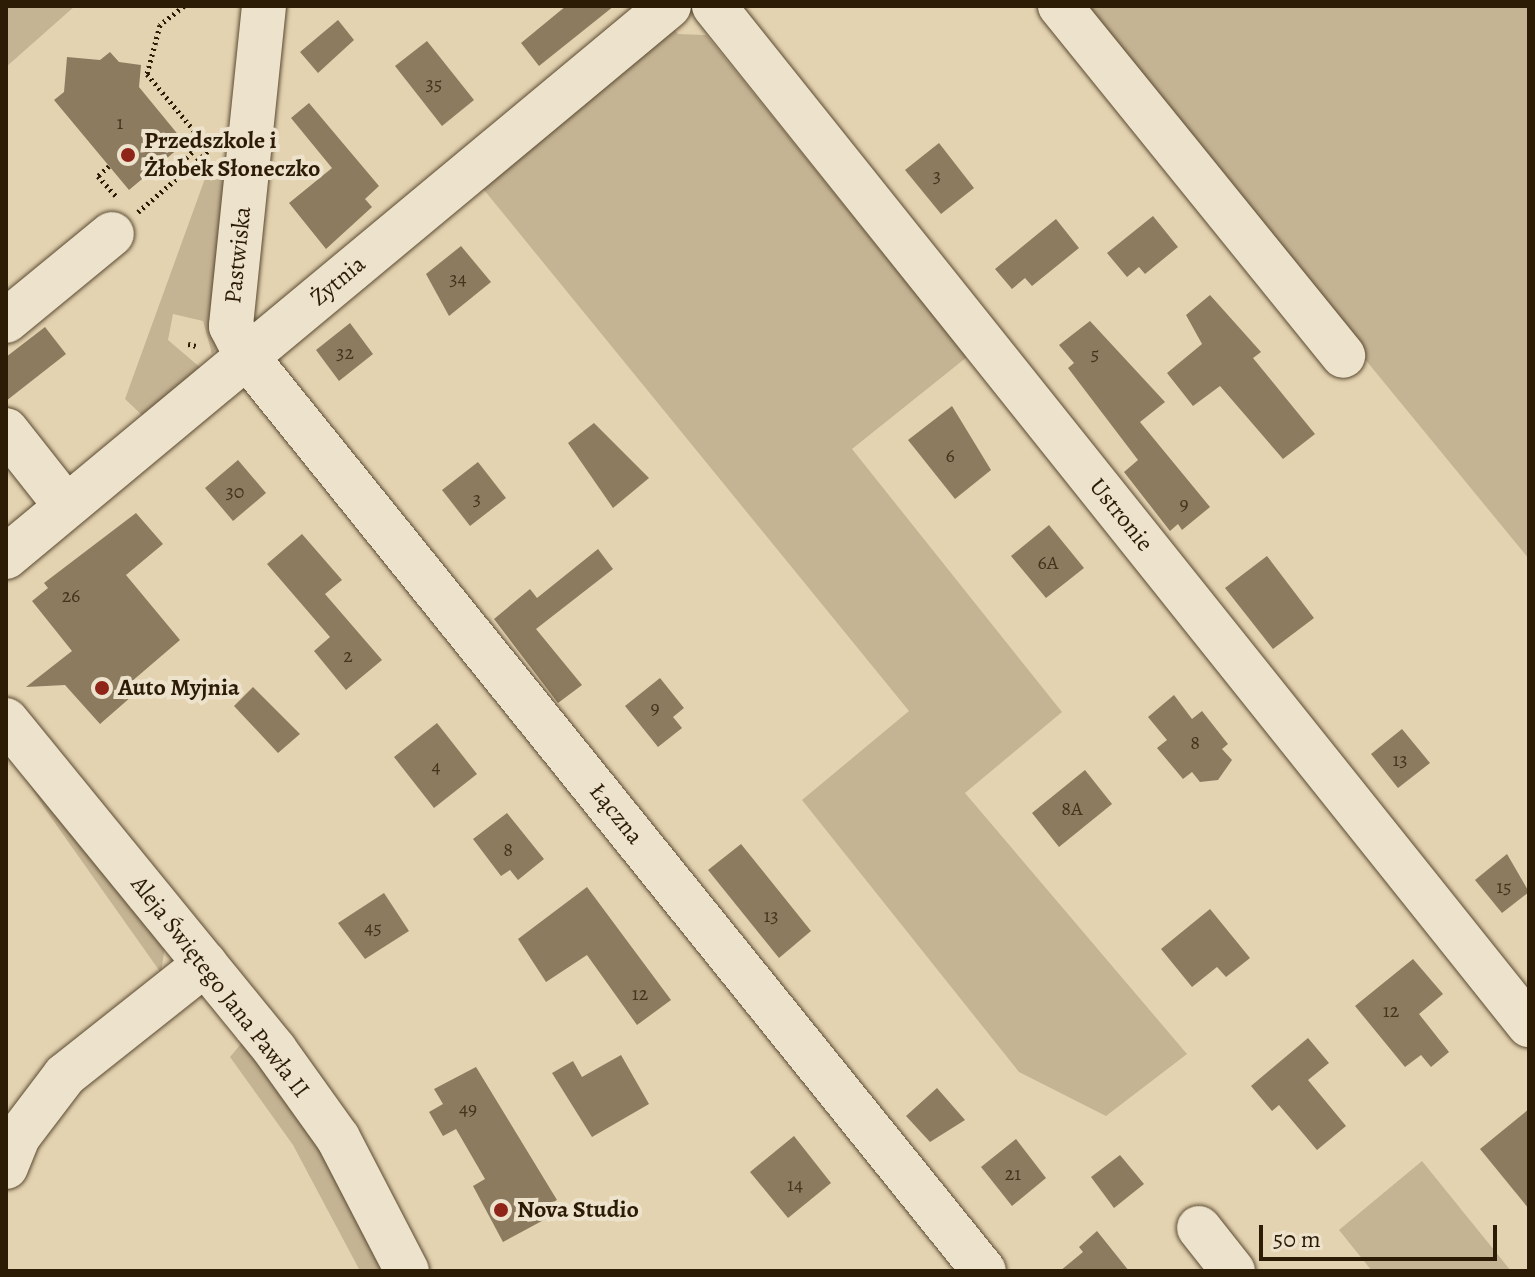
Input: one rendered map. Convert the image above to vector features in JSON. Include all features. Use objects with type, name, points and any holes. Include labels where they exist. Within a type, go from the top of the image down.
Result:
[{"type":"street","name":"Pastwiska","points":[[247,357],[231,326],[230,148],[264,6]]},
{"type":"street","name":"Żytnia","points":[[6,557],[669,6]]},
{"type":"street","name":"Ustronie","points":[[714,6],[1529,1025]]},
{"type":"street","points":[[1060,6],[1343,356]]},
{"type":"street","points":[[6,321],[112,234]]},
{"type":"street","name":"Łączna","points":[[247,357],[984,1271]]},
{"type":"street","points":[[6,430],[66,506]]},
{"type":"street","name":"Aleja Świętego Jana Pawła II","points":[[6,720],[205,964],[338,1138],[407,1271]]},
{"type":"street","points":[[6,1167],[18,1137],[65,1075],[205,964]]},
{"type":"street","points":[[1199,1228],[1233,1271]]},
{"type":"path","points":[[184,6],[160,25],[147,74],[197,134],[230,148]]},
{"type":"path","points":[[188,169],[182,162],[193,151],[185,143],[197,134]]},
{"type":"path","points":[[109,166],[98,176],[133,216],[188,169],[230,148]]},
{"type":"shaded area","points":[[6,6],[75,6],[6,67]]},
{"type":"shaded area","points":[[1075,6],[1529,6],[1529,559]]},
{"type":"shaded area","points":[[672,26],[678,34],[706,35],[967,357],[852,449],[1062,712],[965,793],[1187,1054],[1106,1116],[1019,1072],[802,800],[909,711],[480,185]]},
{"type":"shaded area","points":[[226,161],[221,342],[212,354],[203,321],[173,314],[168,340],[202,369],[145,418],[125,399],[211,162]]},
{"type":"shaded area","points":[[10,754],[165,946],[161,973],[45,809]]},
{"type":"shaded area","points":[[244,1040],[319,1140],[389,1271],[360,1271],[293,1145],[230,1057]]},
{"type":"shaded area","points":[[1422,1161],[1511,1271],[1372,1271],[1339,1230]]},
{"type":"building","points":[[566,6],[614,6],[539,66],[521,43]]},
{"type":"building","points":[[338,20],[354,40],[318,73],[300,52]]},
{"type":"building","points":[[427,41],[474,100],[442,126],[395,66]]},
{"type":"building","points":[[110,52],[119,62],[141,65],[139,87],[185,143],[129,190],[54,100],[64,92],[67,57],[100,60]]},
{"type":"building","points":[[309,103],[379,186],[365,199],[372,207],[326,249],[289,203],[332,168],[291,118]]},
{"type":"building","points":[[939,143],[974,188],[941,214],[905,170]]},
{"type":"building","points":[[1153,216],[1178,247],[1145,274],[1139,267],[1127,277],[1107,253]]},
{"type":"building","points":[[1056,219],[1079,248],[1032,286],[1025,278],[1012,289],[995,269]]},
{"type":"building","points":[[461,246],[491,282],[449,316],[426,274]]},
{"type":"building","points":[[1210,295],[1261,352],[1253,358],[1315,434],[1283,459],[1220,386],[1193,406],[1167,373],[1202,344],[1186,315]]},
{"type":"building","points":[[1090,321],[1165,402],[1140,422],[1210,507],[1182,530],[1178,524],[1170,531],[1124,472],[1138,460],[1068,368],[1074,363],[1059,345]]},
{"type":"building","points":[[350,323],[373,354],[339,381],[316,350]]},
{"type":"building","points":[[45,327],[66,354],[6,401],[6,357]]},
{"type":"building","points":[[952,406],[991,470],[955,499],[908,440]]},
{"type":"building","points":[[594,423],[649,478],[613,508],[568,443]]},
{"type":"building","points":[[238,460],[266,493],[233,521],[205,488]]},
{"type":"building","points":[[478,462],[506,498],[470,526],[442,490]]},
{"type":"building","points":[[136,513],[163,544],[126,575],[180,640],[131,682],[139,690],[100,724],[65,685],[26,687],[72,651],[32,601],[48,588],[44,583]]},
{"type":"building","points":[[1049,525],[1084,568],[1046,598],[1011,556]]},
{"type":"building","points":[[302,534],[342,580],[325,594],[382,660],[346,690],[314,651],[330,637],[267,564]]},
{"type":"building","points":[[598,549],[613,569],[536,629],[582,685],[558,703],[494,619],[530,589],[537,598]]},
{"type":"building","points":[[1267,556],[1314,618],[1273,649],[1225,588]]},
{"type":"building","points":[[660,678],[684,708],[673,717],[682,728],[658,747],[625,706]]},
{"type":"building","points":[[253,687],[300,734],[278,753],[234,706]]},
{"type":"building","points":[[1174,695],[1192,719],[1202,711],[1228,744],[1222,749],[1232,760],[1218,780],[1200,782],[1192,772],[1183,779],[1157,748],[1167,740],[1148,717]]},
{"type":"building","points":[[437,723],[477,774],[434,808],[394,757]]},
{"type":"building","points":[[1402,729],[1430,763],[1398,788],[1371,754]]},
{"type":"building","points":[[1085,770],[1112,804],[1059,847],[1032,813]]},
{"type":"building","points":[[507,813],[544,859],[518,880],[510,870],[501,876],[473,839]]},
{"type":"building","points":[[741,844],[811,931],[779,958],[708,870]]},
{"type":"building","points":[[1507,854],[1529,892],[1502,913],[1475,880]]},
{"type":"building","points":[[587,887],[671,1000],[637,1025],[587,955],[546,982],[518,939]]},
{"type":"building","points":[[384,893],[409,931],[365,959],[338,923]]},
{"type":"building","points":[[1210,909],[1250,958],[1226,977],[1217,967],[1192,987],[1161,949]]},
{"type":"building","points":[[1413,959],[1443,994],[1419,1014],[1449,1052],[1431,1067],[1421,1055],[1405,1067],[1355,1006]]},
{"type":"building","points":[[1308,1038],[1329,1063],[1308,1080],[1346,1126],[1317,1150],[1279,1105],[1272,1111],[1251,1086]]},
{"type":"building","points":[[621,1055],[649,1104],[592,1137],[552,1073],[573,1061],[582,1077]]},
{"type":"building","points":[[476,1067],[557,1200],[548,1205],[553,1215],[503,1242],[473,1186],[485,1179],[456,1129],[443,1136],[429,1112],[443,1104],[434,1089]]},
{"type":"building","points":[[937,1088],[965,1120],[930,1142],[906,1116]]},
{"type":"building","points":[[1529,1109],[1529,1209],[1480,1149]]},
{"type":"building","points":[[794,1136],[831,1183],[788,1218],[750,1172]]},
{"type":"building","points":[[1016,1139],[1046,1178],[1012,1206],[981,1167]]},
{"type":"building","points":[[1120,1155],[1144,1184],[1114,1208],[1091,1177]]},
{"type":"building","points":[[1097,1231],[1129,1271],[1060,1271],[1083,1252],[1079,1247]]},
{"type":"place","name":"Przedszkole i Żłobek Słoneczko","points":[[128,155]]},
{"type":"place","name":"Auto Myjnia","points":[[102,688]]},
{"type":"place","name":"Nova Studio","points":[[501,1210]]}]
